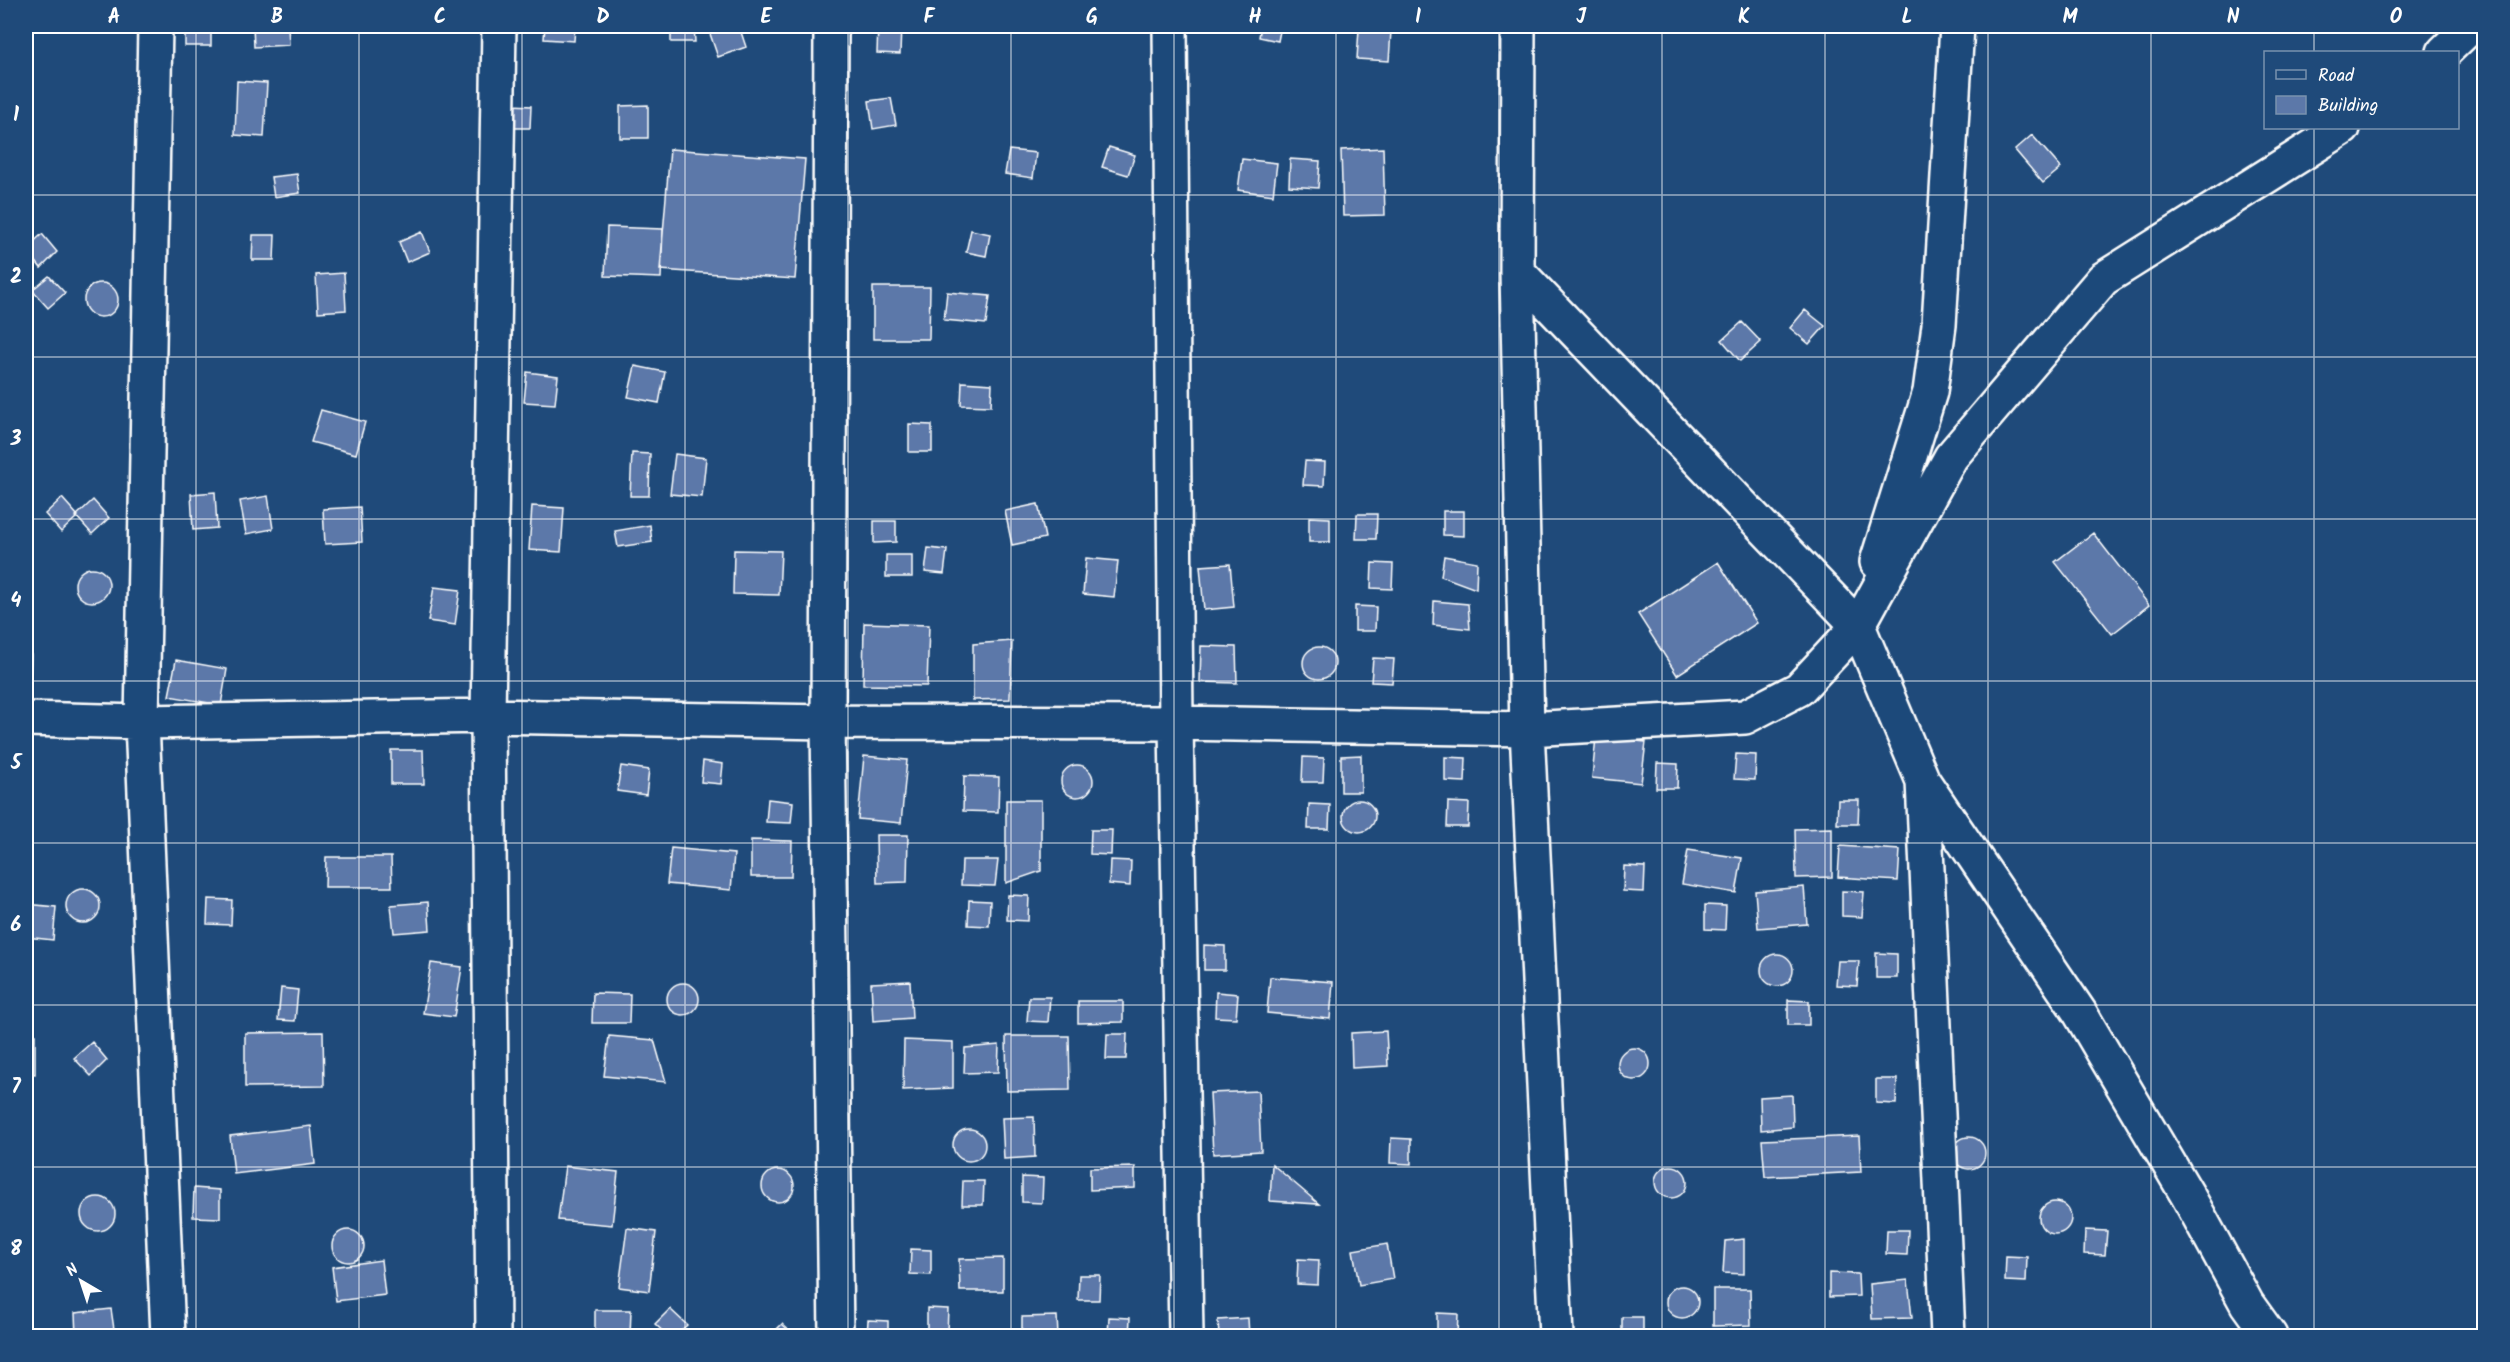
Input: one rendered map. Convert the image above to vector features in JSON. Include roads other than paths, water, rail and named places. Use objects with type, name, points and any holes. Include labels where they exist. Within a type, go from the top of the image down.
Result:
[{"type":"street","points":[[155,26],[142,722],[168,1336]]},
{"type":"street","points":[[493,1336],[488,716],[499,26]]},
{"type":"street","points":[[831,26],[828,722],[836,1336]]},
{"type":"street","points":[[1170,26],[1176,723],[1186,1336]]},
{"type":"street","points":[[1518,26],[1517,271],[1527,729],[1556,1336]]},
{"type":"street","points":[[1858,626],[1930,392],[1939,326],[1957,26]]},
{"type":"street","points":[[2445,51],[2471,26]]},
{"type":"street","points":[[26,719],[142,722],[488,716],[1527,729],[1745,717],[1799,689],[1858,626],[1951,458],[2103,279],[2341,129]]},
{"type":"street","points":[[1517,271],[1858,626],[1923,781],[2080,1013],[2188,1196],[2247,1304],[2270,1336]]},
{"type":"street","points":[[1923,781],[1948,1336]]}]
